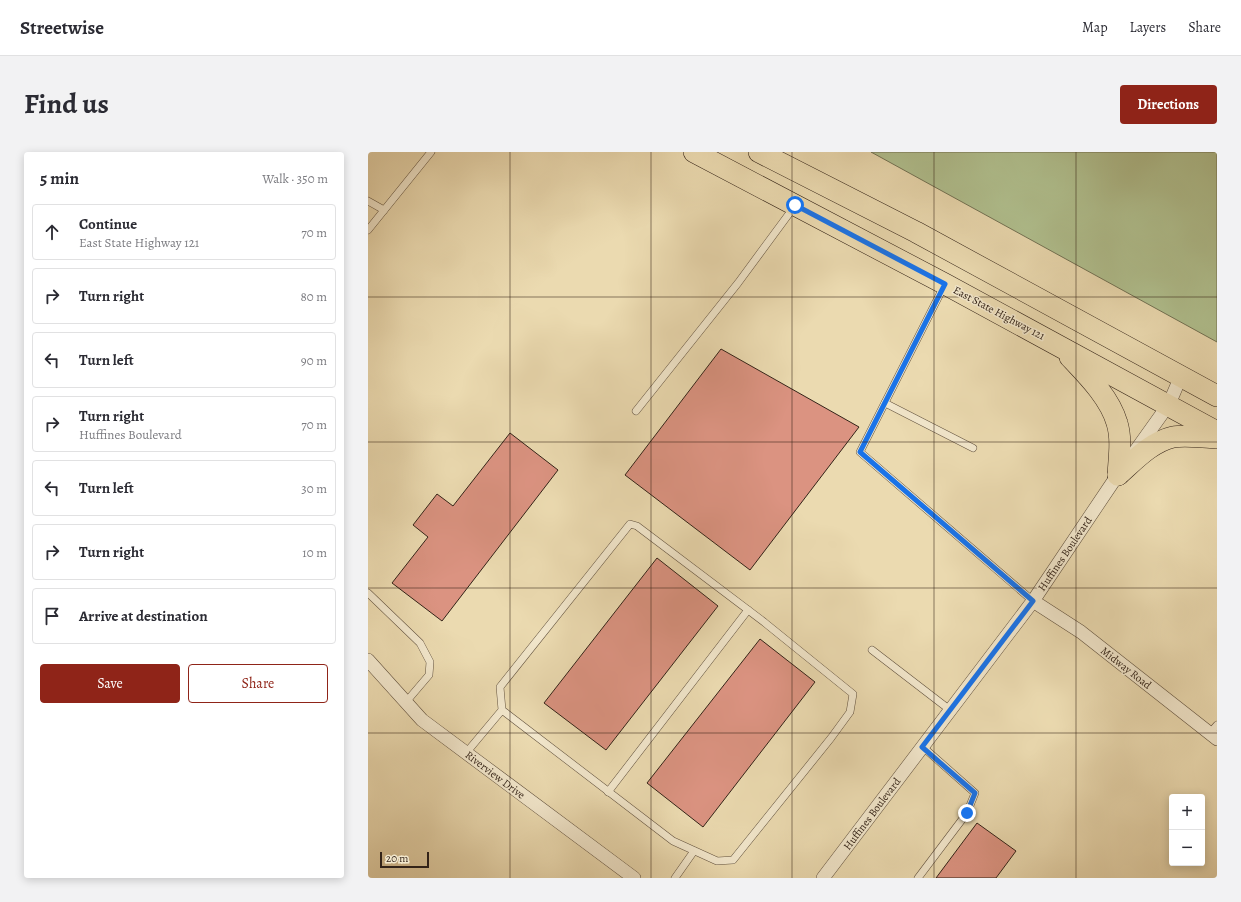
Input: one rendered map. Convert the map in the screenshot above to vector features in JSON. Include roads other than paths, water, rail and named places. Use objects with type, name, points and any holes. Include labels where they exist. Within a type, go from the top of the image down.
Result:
[{"type":"main road","name":"East State Highway 121","points":[[694,152],[945,284],[1169,404],[1217,432]]},
{"type":"main road","points":[[759,152],[916,232],[1217,396]]},
{"type":"main road","points":[[1055,343],[1080,368],[1105,397],[1117,422],[1120,441],[1118,476]]},
{"type":"main road","points":[[1118,476],[1138,457],[1156,443],[1174,436],[1217,438]]},
{"type":"street","name":"Huffines Boulevard","points":[[823,878],[1033,601],[1169,404],[1181,376]]},
{"type":"street","name":"Midway Road","points":[[1033,601],[1081,632],[1214,732]]},
{"type":"street","name":"Riverview Drive","points":[[368,660],[422,720],[634,878]]},
{"type":"lane","points":[[368,230],[431,152]]},
{"type":"lane","points":[[368,201],[384,210]]},
{"type":"lane","points":[[636,411],[738,283],[795,205]]},
{"type":"lane","points":[[945,284],[860,452],[1033,601]]},
{"type":"lane","points":[[884,403],[973,448]]},
{"type":"lane","points":[[466,753],[502,710],[500,687],[630,524],[637,526],[748,610],[853,694],[850,712],[831,738],[733,860],[717,861],[673,841],[502,710]]},
{"type":"lane","points":[[368,593],[420,644],[430,662],[429,675],[406,702]]},
{"type":"lane","points":[[608,792],[748,610]]},
{"type":"lane","points":[[872,650],[950,710]]},
{"type":"lane","points":[[918,878],[967,813],[975,793],[922,747]]},
{"type":"lane","points":[[675,878],[694,851]]}]
